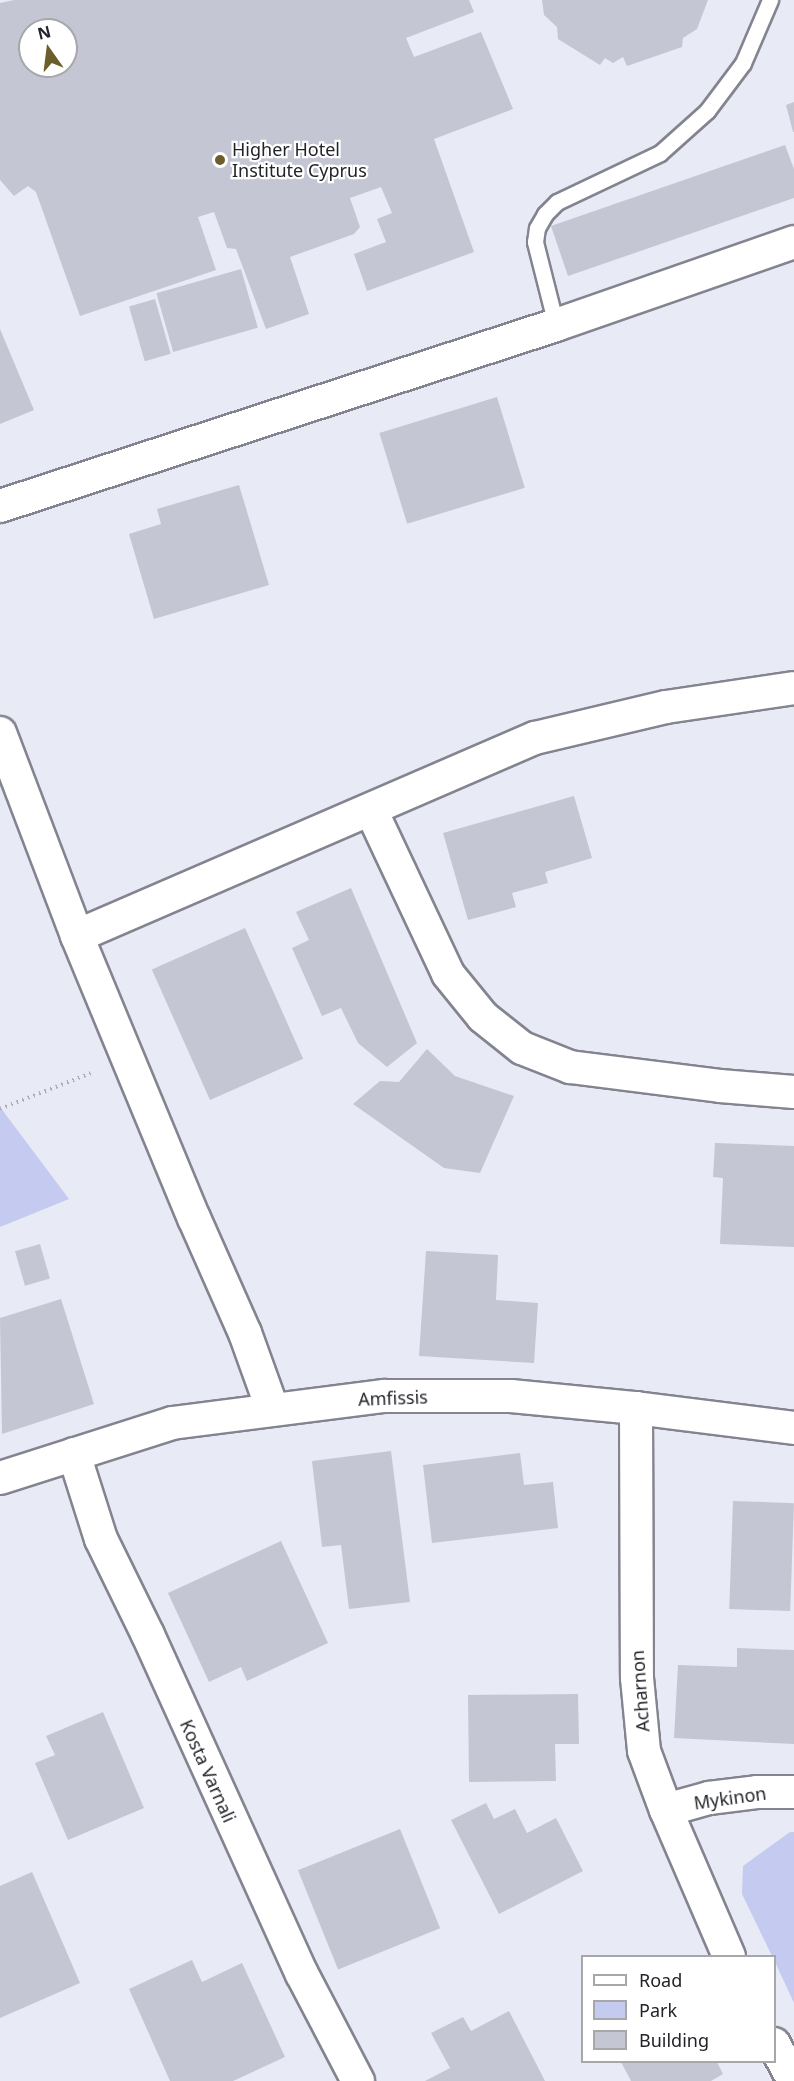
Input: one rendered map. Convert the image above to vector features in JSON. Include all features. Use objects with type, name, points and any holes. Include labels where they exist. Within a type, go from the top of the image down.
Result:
[{"type":"street","points":[[0,506],[556,325],[794,242]]},
{"type":"street","points":[[77,936],[535,738],[666,707],[794,688]]},
{"type":"street","points":[[0,733],[77,936],[245,1333],[272,1408]]},
{"type":"street","points":[[371,810],[448,974],[483,1017],[522,1048],[570,1066],[720,1086],[794,1092]]},
{"type":"street","name":"Amfissis","points":[[0,1478],[172,1423],[272,1408],[384,1396],[511,1396],[636,1408],[794,1428]]},
{"type":"street","name":"Acharnon","points":[[636,1408],[637,1678],[644,1750],[666,1810],[729,1955]]},
{"type":"street","name":"Kosta Varnali","points":[[74,1454],[101,1539],[148,1635],[303,1974],[358,2081]]},
{"type":"street","name":"Mykinon","points":[[666,1810],[718,1797],[757,1792],[794,1792]]},
{"type":"street","points":[[776,2048],[794,2081]]},
{"type":"lane","points":[[556,325],[535,242],[537,228],[545,214],[556,202],[660,153],[707,111],[743,63],[770,0]]},
{"type":"path","points":[[0,1109],[128,1059]]},
{"type":"green space","points":[[0,1107],[69,1199],[0,1227]]},
{"type":"green space","points":[[790,1832],[794,1832],[794,2003],[776,1964],[776,1955],[772,1955],[742,1894],[743,1866]]},
{"type":"building","name":"Higher Hotel Institute Cyprus","points":[[14,0],[469,0],[474,12],[406,38],[414,57],[481,32],[513,109],[434,139],[474,252],[367,291],[354,254],[386,242],[377,219],[392,213],[381,187],[350,198],[360,227],[354,234],[290,257],[309,314],[266,329],[236,249],[227,248],[214,212],[198,217],[216,270],[80,316],[36,192],[28,186],[14,196],[0,180],[0,3]]},
{"type":"building","points":[[542,0],[708,0],[697,29],[683,38],[682,47],[627,66],[623,57],[613,63],[605,58],[600,65],[558,39],[557,27],[544,15]]},
{"type":"building","points":[[794,102],[794,132],[793,132],[786,105]]},
{"type":"building","points":[[785,145],[794,169],[794,198],[568,276],[551,226]]},
{"type":"building","points":[[241,269],[258,328],[173,352],[156,293]]},
{"type":"building","points":[[155,299],[171,354],[145,361],[129,306]]},
{"type":"building","points":[[0,329],[34,410],[0,424]]},
{"type":"building","points":[[497,397],[525,488],[407,524],[379,433]]},
{"type":"building","points":[[239,485],[269,585],[154,619],[129,534],[161,524],[157,509]]},
{"type":"building","points":[[574,796],[592,858],[545,872],[548,883],[512,893],[516,907],[468,920],[443,833]]},
{"type":"building","points":[[351,888],[417,1043],[387,1067],[358,1043],[341,1008],[322,1016],[292,948],[309,940],[296,912]]},
{"type":"building","points":[[245,928],[303,1059],[210,1100],[152,969]]},
{"type":"building","points":[[427,1049],[455,1076],[514,1096],[480,1173],[444,1168],[353,1104],[380,1081],[399,1082]]},
{"type":"building","points":[[715,1143],[794,1146],[794,1247],[720,1244],[723,1178],[713,1177]]},
{"type":"building","points":[[40,1244],[50,1279],[25,1286],[15,1251]]},
{"type":"building","points":[[426,1251],[498,1255],[496,1300],[538,1303],[534,1363],[419,1356]]},
{"type":"building","points":[[61,1299],[94,1404],[2,1434],[0,1318]]},
{"type":"building","points":[[391,1451],[410,1602],[349,1609],[341,1545],[322,1547],[312,1461]]},
{"type":"building","points":[[520,1453],[524,1485],[553,1482],[558,1528],[432,1543],[423,1465]]},
{"type":"building","points":[[733,1501],[794,1503],[790,1611],[729,1609]]},
{"type":"building","points":[[281,1541],[328,1643],[247,1681],[241,1667],[209,1682],[168,1593]]},
{"type":"building","points":[[737,1648],[794,1650],[794,1744],[674,1738],[678,1665],[737,1667]]},
{"type":"building","points":[[578,1694],[579,1744],[555,1744],[556,1781],[469,1782],[468,1695]]},
{"type":"building","points":[[103,1712],[144,1808],[68,1840],[35,1763],[55,1755],[46,1736]]},
{"type":"building","points":[[486,1803],[494,1819],[515,1809],[527,1833],[556,1818],[583,1871],[499,1914],[451,1820]]},
{"type":"building","points":[[400,1829],[440,1928],[338,1969],[298,1870]]},
{"type":"building","points":[[32,1872],[80,1983],[0,2018],[0,1886]]},
{"type":"building","points":[[192,1960],[202,1982],[242,1963],[285,2057],[233,2081],[170,2081],[129,1989]]},
{"type":"building","points":[[509,2011],[545,2081],[425,2081],[450,2068],[431,2033],[463,2017],[471,2031]]},
{"type":"building","points":[[622,2063],[718,2063],[723,2074],[711,2081],[631,2081]]},
{"type":"place","name":"Higher Hotel Institute Cyprus","points":[[220,160]]}]
